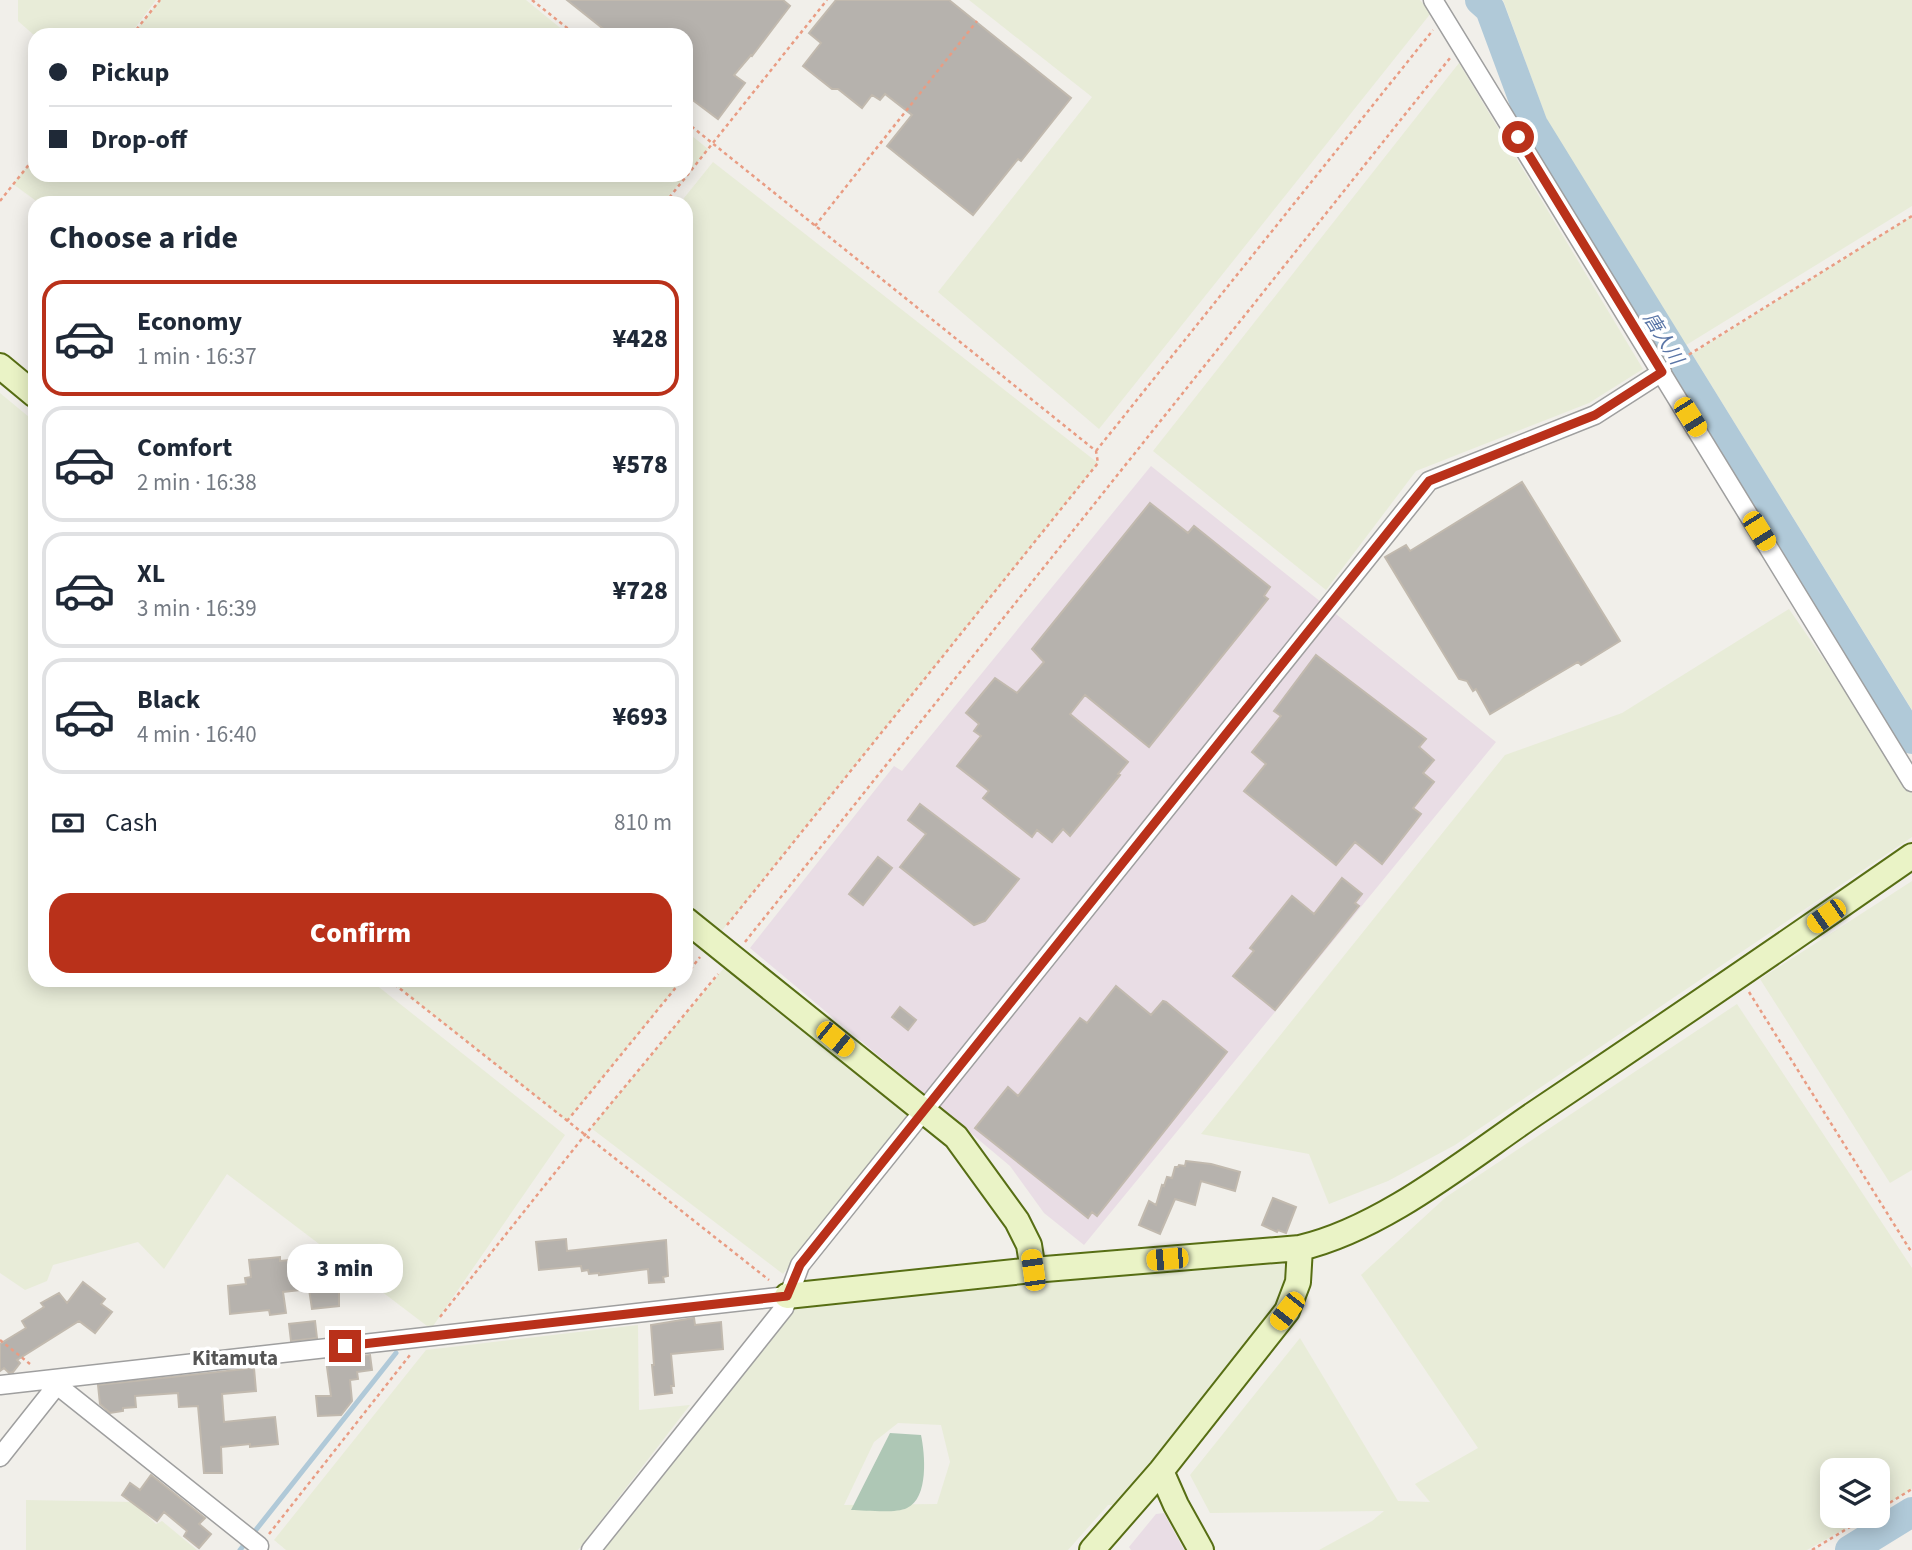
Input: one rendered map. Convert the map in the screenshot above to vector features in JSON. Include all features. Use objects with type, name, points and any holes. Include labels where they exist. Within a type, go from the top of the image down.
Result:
[{"type":"street","points":[[1433,0],[1912,782]]},
{"type":"street","points":[[0,366],[28,389]]},
{"type":"street","points":[[591,1550],[784,1308],[800,1265],[1429,481],[1595,415],[1662,372]]},
{"type":"street","points":[[0,1385],[787,1296],[1033,1270],[1300,1248],[1327,1242],[1391,1211],[1912,856]]},
{"type":"street","points":[[693,926],[956,1137],[1017,1222],[1029,1245],[1033,1270]]},
{"type":"street","points":[[1092,1550],[1161,1471],[1287,1311],[1298,1282],[1300,1248]]},
{"type":"street","points":[[0,1457],[54,1381]]},
{"type":"street","points":[[54,1381],[254,1542]]},
{"type":"street","points":[[1161,1471],[1201,1550]]},
{"type":"path","points":[[138,28],[160,0]]},
{"type":"path","points":[[532,0],[567,28]]},
{"type":"path","points":[[693,168],[827,0]]},
{"type":"path","points":[[1096,451],[1444,17]]},
{"type":"path","points":[[815,226],[977,22]]},
{"type":"path","points":[[254,1542],[732,957],[1460,44]]},
{"type":"path","points":[[693,128],[1096,451],[1098,463],[713,942]]},
{"type":"path","points":[[0,201],[28,166]]},
{"type":"path","points":[[671,196],[682,182]]},
{"type":"path","points":[[1686,357],[1912,216]]},
{"type":"path","points":[[1739,976],[1912,1253]]},
{"type":"path","points":[[398,987],[787,1296]]},
{"type":"path","points":[[568,1121],[676,987]]},
{"type":"path","points":[[0,1340],[54,1381]]},
{"type":"path","points":[[1890,1503],[1912,1489]]},
{"type":"path","points":[[1812,1550],[1848,1528]]},
{"type":"shaded area","points":[[1151,466],[1496,742],[1084,1245],[1044,1213],[1010,1166],[750,948],[894,766],[902,771]]},
{"type":"shaded area","points":[[1164,1513],[1184,1550],[1131,1550],[1129,1547],[1156,1514]]},
{"type":"green space","points":[[18,0],[156,0],[135,28],[28,30],[18,21]]},
{"type":"green space","points":[[160,0],[526,0],[560,28],[138,28]]},
{"type":"green space","points":[[969,0],[1420,0],[1431,13],[1099,429],[938,292],[1092,97]]},
{"type":"green space","points":[[1503,0],[1912,0],[1912,206],[1683,347],[1548,123]]},
{"type":"green space","points":[[1459,63],[1643,369],[1589,403],[1416,471],[1326,590],[1153,451]]},
{"type":"green space","points":[[693,137],[708,149],[693,167]]},
{"type":"green space","points":[[713,162],[1098,463],[720,933],[693,912],[693,196],[686,196]]},
{"type":"green space","points":[[28,166],[28,182],[680,182],[669,196],[29,196],[13,184]]},
{"type":"green space","points":[[1912,216],[1912,710],[1692,354]]},
{"type":"green space","points":[[0,393],[28,416],[28,987],[379,987],[565,1135],[431,1329],[227,1174],[164,1269],[138,1242],[53,1265],[47,1281],[25,1290],[0,1273]]},
{"type":"green space","points":[[1789,609],[1912,787],[1912,837],[1455,1145],[1388,1181],[1329,1204],[1309,1154],[1201,1134],[1505,755],[1622,713]]},
{"type":"green space","points":[[1912,881],[1912,1170],[1890,1183],[1760,979]]},
{"type":"green space","points":[[724,968],[918,1105],[783,1274],[591,1128]]},
{"type":"green space","points":[[398,987],[676,987],[567,1121]]},
{"type":"green space","points":[[1737,1004],[1912,1268],[1912,1489],[1890,1503],[1890,1458],[1820,1458],[1820,1528],[1846,1528],[1807,1550],[1319,1550],[1372,1521],[1384,1511],[1210,1513],[1190,1475],[1300,1338],[1398,1501],[1430,1502],[1415,1484],[1478,1448],[1361,1275],[1446,1197]]},
{"type":"green space","points":[[1285,1259],[1283,1299],[1119,1505],[1108,1505],[1068,1550],[601,1550],[638,1508],[794,1307]],"holes":[[[898,1423],[941,1425],[950,1462],[937,1504],[844,1505],[874,1442]]]},
{"type":"green space","points":[[638,1325],[639,1410],[690,1405],[578,1550],[286,1550],[274,1540],[426,1350]]},
{"type":"green space","points":[[890,1433],[921,1435],[924,1475],[919,1495],[914,1503],[902,1510],[851,1510]]},
{"type":"green space","points":[[26,1500],[133,1502],[156,1524],[162,1521],[197,1550],[26,1550]]},
{"type":"building","points":[[567,0],[783,0],[790,6],[734,75],[745,83],[718,119],[693,100],[693,28],[602,28]]},
{"type":"building","points":[[836,0],[949,0],[1071,98],[1021,161],[1018,159],[973,215],[887,146],[912,115],[885,94],[880,100],[872,95],[862,108],[803,66],[821,43],[809,33]]},
{"type":"building","points":[[1522,482],[1620,641],[1581,665],[1578,662],[1490,714],[1476,689],[1473,691],[1467,681],[1459,679],[1385,557],[1406,545],[1410,551]]},
{"type":"building","points":[[1150,503],[1188,533],[1194,526],[1270,587],[1264,596],[1268,599],[1149,747],[1085,695],[1070,714],[1128,762],[1070,836],[1063,829],[1052,842],[1037,830],[1032,837],[983,798],[989,791],[957,766],[981,736],[974,731],[979,724],[966,713],[995,678],[1017,693],[1044,662],[1032,649]]},
{"type":"building","points":[[1316,655],[1426,739],[1419,747],[1434,760],[1423,773],[1434,782],[1413,808],[1421,814],[1382,864],[1355,842],[1336,865],[1244,791],[1266,764],[1252,752],[1281,716],[1274,711]]},
{"type":"building","points":[[920,804],[1019,879],[985,921],[974,925],[900,867],[926,834],[908,820]]},
{"type":"building","points":[[878,857],[892,868],[863,905],[849,894]]},
{"type":"building","points":[[1342,878],[1362,894],[1355,903],[1359,906],[1275,1010],[1233,976],[1254,951],[1250,948],[1292,896],[1314,914]]},
{"type":"building","points":[[1116,986],[1151,1015],[1163,1001],[1166,1002],[1227,1052],[1097,1216],[1092,1212],[1088,1218],[975,1128],[1008,1087],[1018,1096],[1080,1018],[1087,1023]]},
{"type":"building","points":[[900,1007],[916,1020],[908,1030],[892,1017]]},
{"type":"building","points":[[1186,1161],[1240,1172],[1235,1191],[1201,1181],[1195,1205],[1175,1199],[1160,1234],[1139,1225],[1149,1201],[1156,1205],[1167,1177],[1172,1178],[1175,1167],[1185,1166]]},
{"type":"building","points":[[1273,1198],[1296,1207],[1286,1233],[1262,1225]]},
{"type":"building","points":[[566,1239],[567,1251],[666,1240],[668,1276],[663,1277],[664,1282],[649,1283],[648,1269],[599,1275],[589,1274],[588,1270],[582,1271],[581,1266],[539,1270],[536,1242]]},
{"type":"building","points":[[280,1257],[280,1261],[309,1258],[312,1281],[339,1281],[339,1306],[312,1309],[309,1289],[283,1292],[286,1313],[270,1315],[269,1310],[230,1314],[228,1286],[246,1284],[245,1278],[251,1277],[249,1260]]},
{"type":"building","points":[[83,1282],[105,1299],[101,1304],[112,1312],[95,1333],[79,1321],[17,1360],[20,1363],[13,1372],[9,1373],[4,1368],[0,1371],[0,1344],[26,1328],[22,1321],[44,1307],[41,1303],[59,1293],[67,1303]]},
{"type":"building","points":[[694,1318],[695,1325],[721,1322],[723,1349],[671,1354],[674,1386],[671,1386],[672,1393],[655,1395],[651,1325]]},
{"type":"building","points":[[315,1321],[317,1338],[291,1341],[289,1324]]},
{"type":"building","points":[[370,1355],[372,1370],[357,1372],[358,1379],[350,1380],[352,1401],[341,1415],[318,1416],[316,1396],[331,1396],[326,1360]]},
{"type":"building","points":[[254,1368],[256,1391],[222,1394],[224,1422],[275,1417],[278,1444],[221,1447],[222,1473],[204,1473],[198,1406],[179,1407],[178,1393],[135,1396],[136,1407],[110,1413],[100,1404],[98,1385]]},
{"type":"building","points":[[151,1475],[205,1518],[199,1524],[211,1534],[199,1548],[184,1536],[187,1531],[164,1512],[157,1521],[122,1495],[130,1483],[140,1490]]},
{"type":"waterway","name":"唐人川","points":[[1480,0],[1490,9],[1533,125],[1912,739]]},
{"type":"waterway","points":[[240,1550],[396,1353]]},
{"type":"waterway","name":"唐人川","points":[[1850,1550],[1912,1512]]},
{"type":"district","name":"Kitamuta","points":[[235,1358]]},
{"type":"route","points":[[345,1346],[787,1296],[800,1265],[1429,481],[1595,415],[1662,372],[1518,137]]}]
